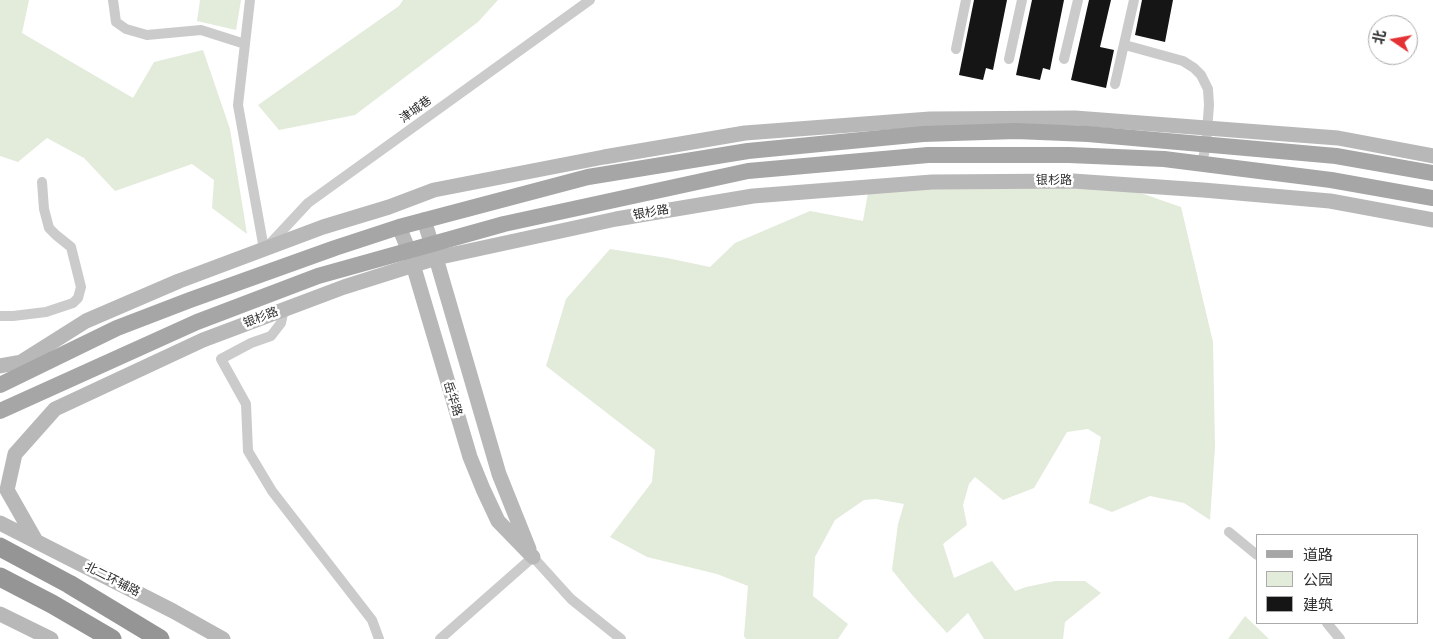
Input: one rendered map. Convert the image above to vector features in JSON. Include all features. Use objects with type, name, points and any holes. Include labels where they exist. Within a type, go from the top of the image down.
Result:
[{"type":"highway","points":[[0,547],[69,584],[160,639]]},
{"type":"highway","points":[[0,577],[52,604],[112,639]]},
{"type":"main road","points":[[21,362],[335,248],[399,227],[588,178],[757,150],[923,134],[1016,131],[1088,134],[1336,156],[1433,173]]},
{"type":"main road","name":"银杉路","points":[[0,411],[197,322],[318,276],[411,258],[504,224],[748,171],[928,155],[1069,155],[1164,159],[1331,180],[1433,198]]},
{"type":"main road","points":[[0,385],[117,328]]},
{"type":"street","points":[[113,0],[116,22],[126,29],[147,35],[202,30],[245,44]]},
{"type":"street","points":[[250,0],[238,105],[264,249]]},
{"type":"street","name":"津城巷","points":[[264,249],[308,203],[590,0]]},
{"type":"street","points":[[956,49],[966,0]]},
{"type":"street","points":[[1009,59],[1022,0]]},
{"type":"street","points":[[1064,59],[1078,0]]},
{"type":"street","points":[[1114,84],[1125,45],[1134,0]]},
{"type":"street","points":[[1125,45],[1183,61],[1201,75],[1208,90],[1209,105],[1206,145],[1202,164]]},
{"type":"street","points":[[0,366],[21,362],[86,320],[179,281],[323,227],[434,190],[604,157],[745,133],[949,119],[1075,118],[1338,138],[1433,156]]},
{"type":"street","name":"银杉路","points":[[434,251],[753,196],[932,182],[1073,181],[1203,190],[1330,201],[1433,220]]},
{"type":"street","points":[[0,316],[46,312],[73,304],[78,298],[81,287],[72,247],[49,228],[44,209],[42,182]]},
{"type":"street","name":"岳华路","points":[[424,220],[500,474],[533,557]]},
{"type":"street","name":"岳华路","points":[[399,227],[411,258],[470,457],[498,521],[571,599],[621,639]]},
{"type":"street","name":"银杉路","points":[[36,541],[7,490],[15,454],[55,409],[203,340],[344,287],[411,258]]},
{"type":"street","points":[[284,309],[281,323],[271,336],[251,343],[221,359],[246,404],[248,451],[272,491],[372,620],[380,639]]},
{"type":"street","name":"北二环辅路","points":[[0,523],[173,611],[222,639]]},
{"type":"street","points":[[1229,532],[1256,554]]},
{"type":"street","points":[[440,639],[533,557]]},
{"type":"street","points":[[0,614],[50,639]]},
{"type":"street","points":[[1328,624],[1340,639]]},
{"type":"green space","points":[[0,0],[29,0],[22,33],[133,98],[154,62],[203,50],[230,129],[247,234],[212,208],[214,180],[192,164],[115,191],[84,158],[47,138],[18,162],[0,156]]},
{"type":"green space","points":[[200,0],[241,0],[236,30],[197,21]]},
{"type":"green space","points":[[403,0],[498,0],[478,22],[355,115],[279,130],[258,105],[399,6]]},
{"type":"green space","points":[[869,187],[1129,189],[1181,207],[1213,342],[1215,447],[1210,520],[1184,503],[1150,496],[1112,512],[1089,503],[1101,437],[1088,429],[1067,432],[1034,488],[1003,500],[975,477],[969,484],[963,505],[967,525],[943,544],[954,578],[992,561],[1015,591],[1055,581],[1085,581],[1101,593],[1065,622],[1063,639],[984,639],[968,613],[947,633],[892,570],[898,524],[904,504],[876,499],[864,500],[835,520],[815,557],[813,596],[848,624],[838,639],[746,639],[744,636],[748,586],[717,574],[647,557],[610,537],[652,482],[655,450],[546,366],[566,299],[610,249],[710,267],[735,243],[810,211],[863,221]]},
{"type":"green space","points":[[1245,616],[1269,639],[1228,639]]},
{"type":"building","points":[[974,0],[1007,0],[993,70],[986,68],[983,80],[959,75]]},
{"type":"building","points":[[1032,0],[1064,0],[1050,70],[1043,68],[1040,80],[1016,75]]},
{"type":"building","points":[[1089,0],[1111,0],[1100,47],[1114,50],[1106,88],[1071,80]]},
{"type":"building","points":[[1142,0],[1173,0],[1165,42],[1135,35]]}]
